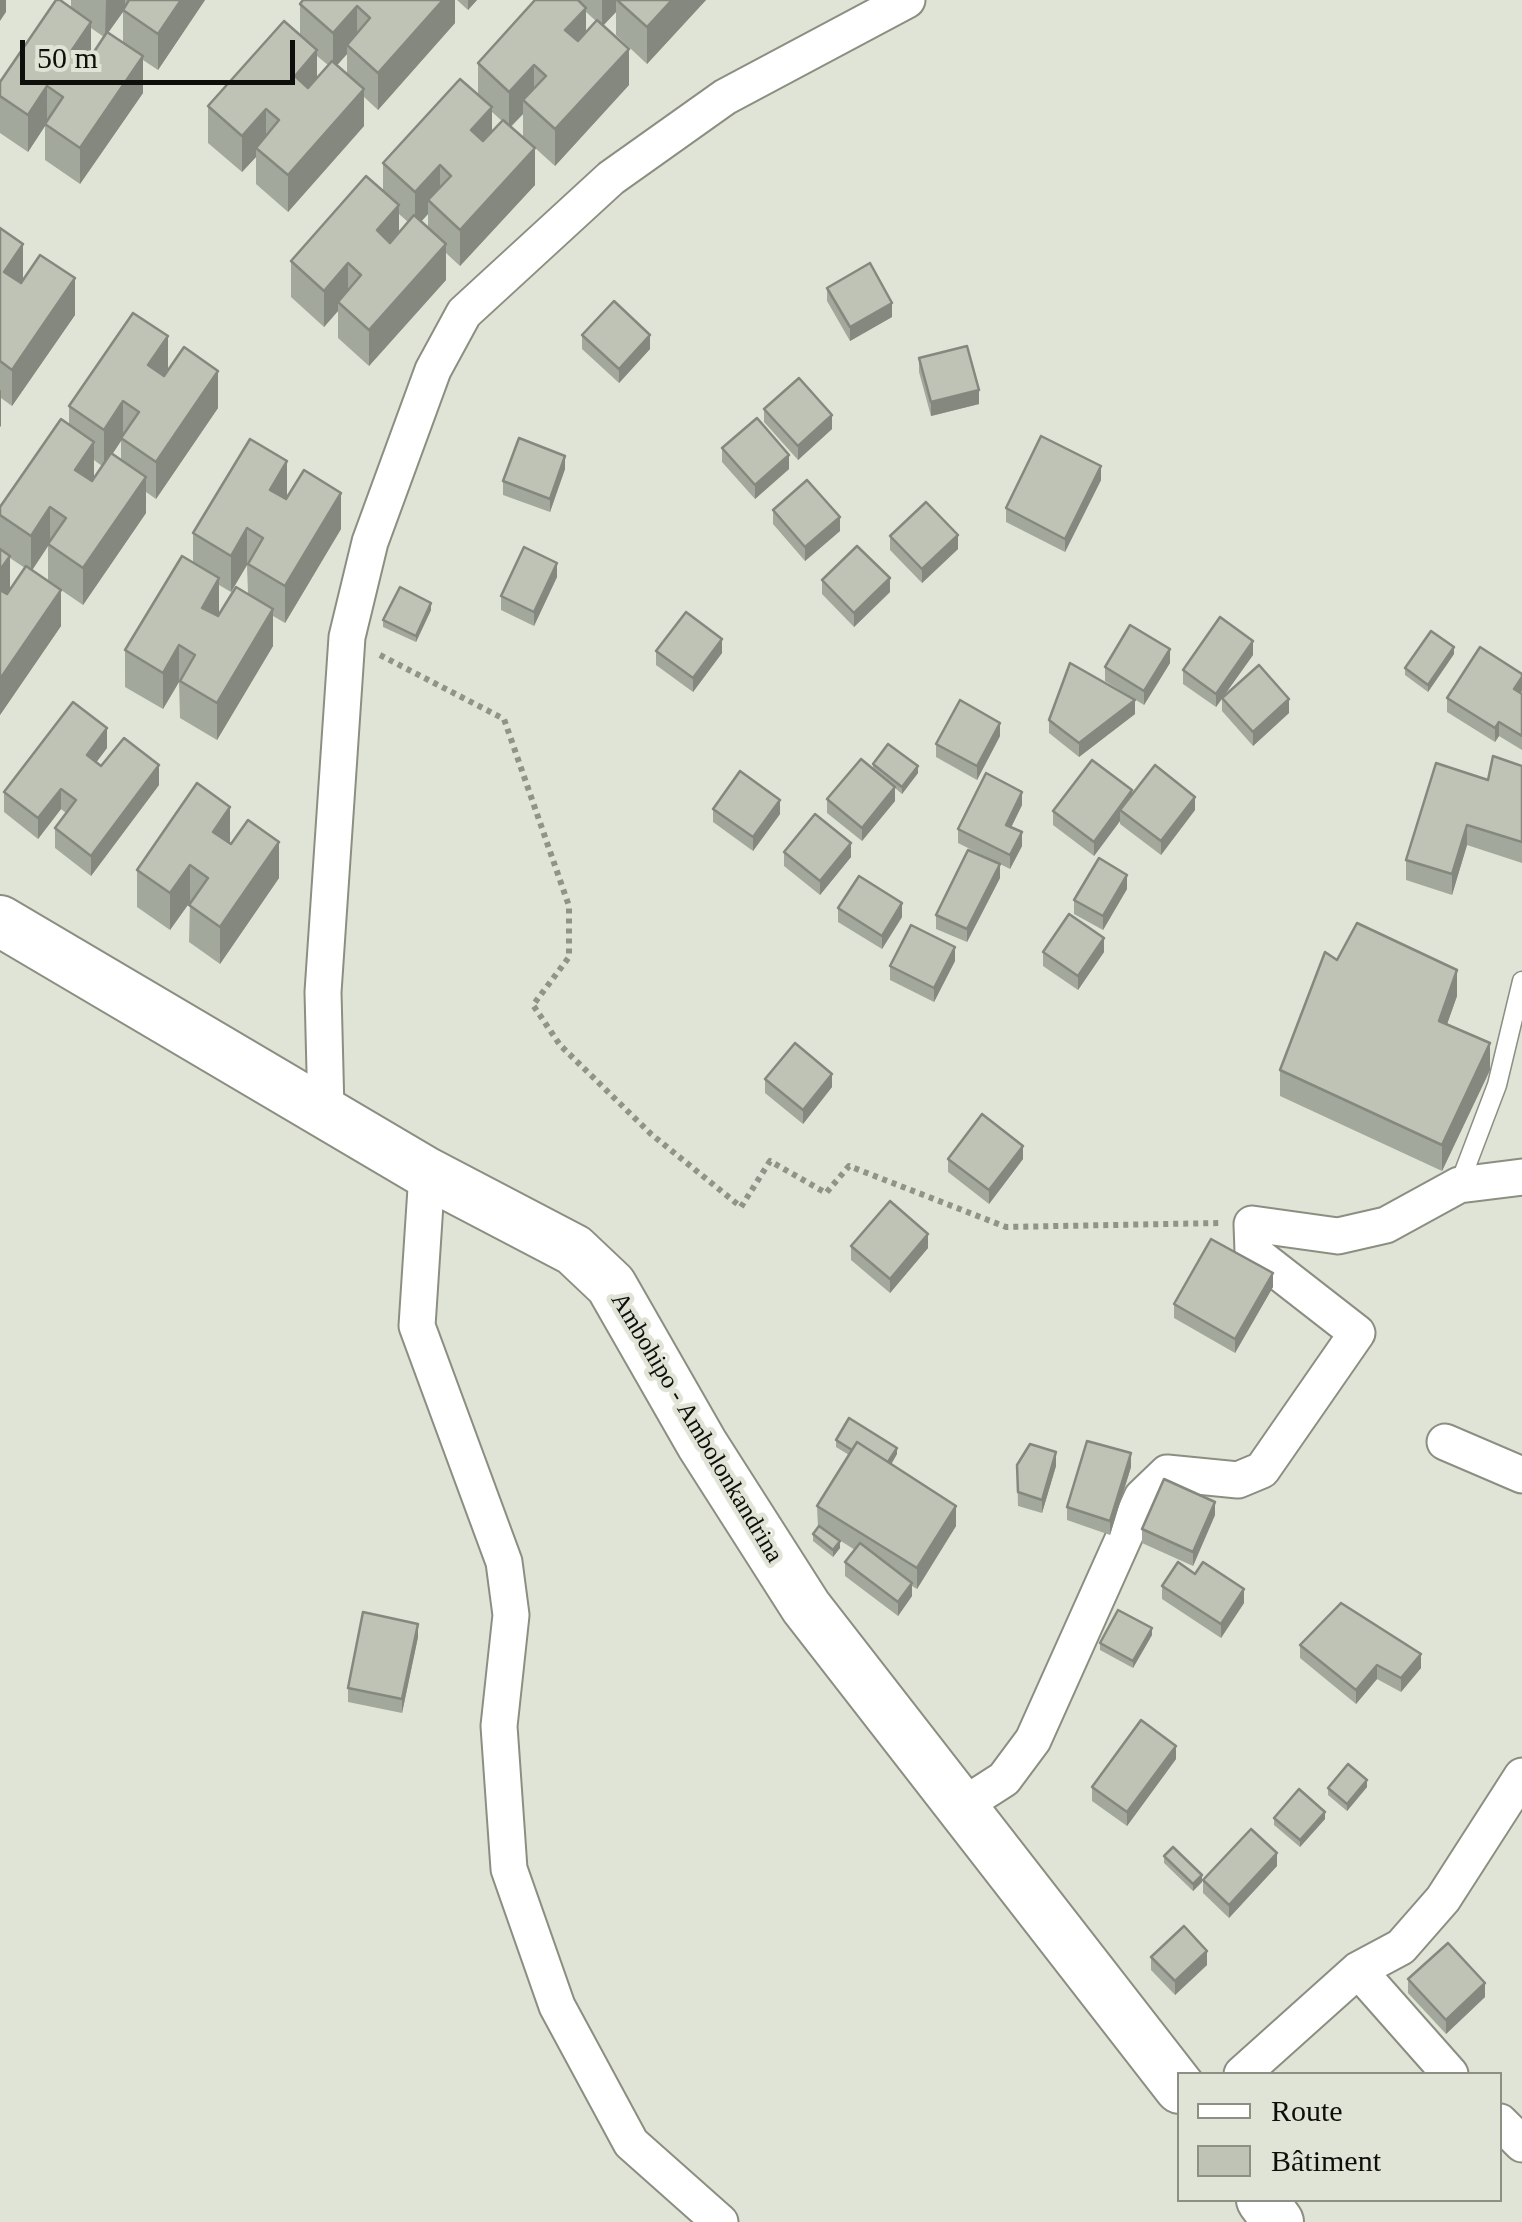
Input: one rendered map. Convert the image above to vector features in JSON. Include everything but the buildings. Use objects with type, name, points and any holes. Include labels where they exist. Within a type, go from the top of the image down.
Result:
[{"type":"street","points":[[326,1111],[323,992],[348,638],[370,542],[433,370],[464,312],[531,247],[627,166],[725,97],[907,0]]},
{"type":"street","name":"Ambohipo - Ambolonkandrina","points":[[0,920],[427,1173],[574,1250],[610,1285],[702,1444],[806,1607],[1177,2084]]},
{"type":"street","points":[[427,1173],[417,1326],[504,1562],[511,1615],[500,1726],[509,1869],[557,2006],[631,2143],[720,2222]]},
{"type":"street","points":[[962,1806],[1004,1780],[1033,1740],[1142,1497],[1167,1474],[1238,1480],[1262,1470],[1358,1333],[1253,1252],[1252,1224],[1338,1236],[1386,1226],[1459,1185],[1522,1178]]},
{"type":"street","points":[[1445,1442],[1522,1476]]},
{"type":"street","points":[[1244,2072],[1358,1970],[1401,1947],[1422,1923],[1522,1776]]},
{"type":"street","points":[[1358,1970],[1448,2072]]},
{"type":"street","points":[[1502,2124],[1522,2144]]},
{"type":"lane","points":[[1459,1185],[1497,1085],[1522,980]]},
{"type":"path","points":[[348,638],[504,719],[569,906],[569,957],[533,1005],[573,1058],[651,1134],[740,1207],[770,1161],[826,1194],[849,1166],[1006,1228],[1252,1224]]}]
